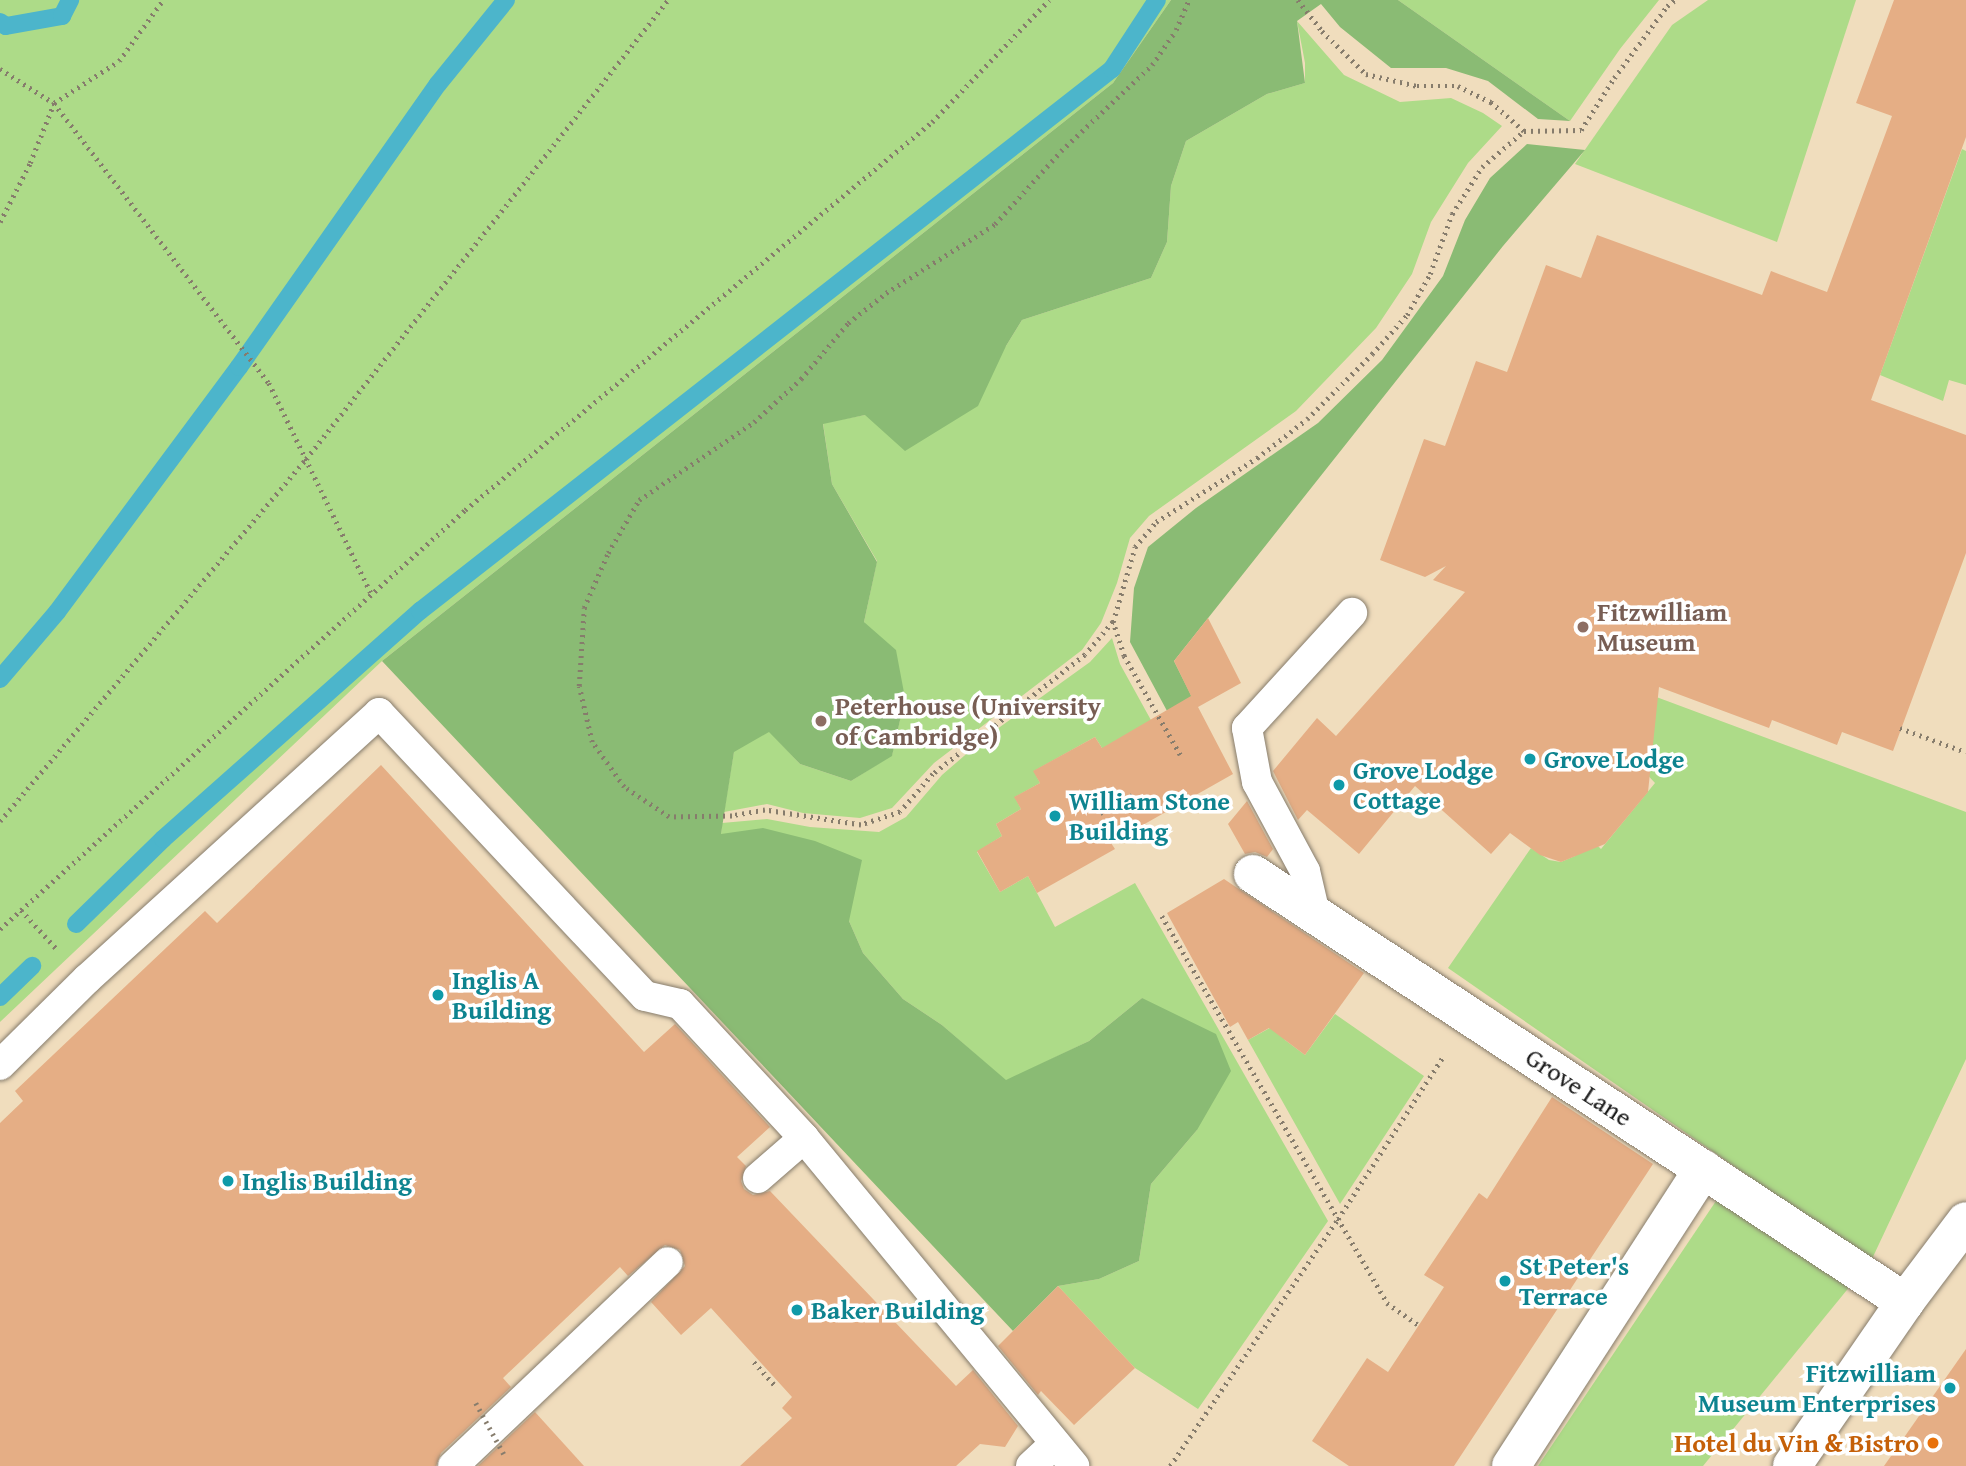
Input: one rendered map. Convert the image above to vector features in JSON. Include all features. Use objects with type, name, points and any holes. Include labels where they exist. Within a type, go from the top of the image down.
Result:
[{"type":"street","name":"Grove Lane","points":[[1253,874],[1905,1302]]},
{"type":"street","points":[[1511,1466],[1703,1169]]},
{"type":"street","points":[[1792,1466],[1905,1302],[1966,1221]]},
{"type":"lane","points":[[1315,914],[1305,870],[1257,782],[1247,728],[1352,613]]},
{"type":"lane","points":[[0,1065],[97,970],[379,713],[645,996],[680,1004],[804,1138],[1064,1455],[1031,1466]]},
{"type":"lane","points":[[758,1178],[804,1138]]},
{"type":"lane","points":[[453,1466],[668,1262]]},
{"type":"path","points":[[0,222],[30,163],[54,103],[119,61],[163,0]]},
{"type":"path","points":[[0,821],[306,459],[668,0]]},
{"type":"path","points":[[0,929],[465,510],[932,122],[1049,0]]},
{"type":"path","points":[[1189,0],[1176,30],[1152,65],[1061,151],[995,224],[886,293],[848,323],[801,379],[754,422],[692,461],[639,500],[608,553],[584,608],[579,686],[592,741],[624,787],[669,817],[732,816],[765,810],[793,817],[861,825],[900,812],[933,774],[1085,655],[1112,622],[1135,547],[1156,522],[1257,458],[1307,419],[1407,314],[1430,274],[1452,214],[1482,167],[1524,131],[1581,130],[1614,78],[1667,6],[1675,0]]},
{"type":"path","points":[[1298,0],[1322,31],[1366,74],[1417,86],[1458,86],[1490,102],[1524,131]]},
{"type":"path","points":[[0,69],[54,103],[269,383],[371,593]]},
{"type":"path","points":[[1112,622],[1124,656],[1180,755]]},
{"type":"path","points":[[1900,729],[1966,752]]},
{"type":"path","points":[[1100,813],[1132,795]]},
{"type":"path","points":[[21,910],[58,949]]},
{"type":"path","points":[[1161,916],[1387,1303],[1419,1325]]},
{"type":"path","points":[[1170,1466],[1338,1219],[1444,1056]]},
{"type":"path","points":[[754,1362],[775,1385]]},
{"type":"path","points":[[476,1403],[505,1456]]},
{"type":"green space","points":[[0,0],[1171,0],[1113,83],[382,661],[0,1022]]},
{"type":"green space","points":[[1171,0],[1398,0],[1570,121],[1538,119],[1488,81],[1446,68],[1391,68],[1340,27],[1321,4],[1297,21],[1305,83],[1267,94],[1186,141],[1171,186],[1167,242],[1151,278],[1022,320],[1006,346],[978,406],[905,451],[865,415],[823,424],[832,484],[877,562],[864,622],[896,650],[905,698],[892,756],[851,781],[800,764],[769,732],[734,752],[721,834],[763,828],[815,841],[862,860],[849,921],[863,953],[903,999],[942,1025],[1006,1080],[1089,1041],[1142,998],[1216,1034],[1231,1071],[1197,1130],[1151,1184],[1139,1261],[1099,1279],[1058,1286],[1013,1331],[382,661],[1113,83]]},
{"type":"green space","points":[[1398,0],[1659,0],[1620,49],[1570,121]]},
{"type":"green space","points":[[1708,0],[1856,0],[1777,242],[1575,164],[1672,25]]},
{"type":"green space","points":[[1297,21],[1344,75],[1400,102],[1451,98],[1483,113],[1502,126],[1468,163],[1431,222],[1412,274],[1376,328],[1296,411],[1149,516],[1130,538],[1117,583],[1101,623],[1082,650],[934,763],[892,808],[860,818],[803,813],[767,804],[724,812],[734,751],[769,731],[800,764],[851,781],[892,755],[905,698],[864,622],[877,561],[832,484],[823,423],[865,415],[1006,346],[1022,320],[1151,278],[1167,242],[1171,186],[1186,141],[1267,94],[1305,83],[1305,63]]},
{"type":"green space","points":[[1527,144],[1585,150],[1503,246],[1174,661],[1197,707],[1188,750],[1130,642],[1134,588],[1148,547],[1196,508],[1318,423],[1382,360],[1443,276],[1465,220],[1490,178]]},
{"type":"green space","points":[[1962,149],[1966,151],[1966,385],[1949,380],[1943,401],[1880,375]]},
{"type":"green space","points":[[1112,638],[1120,664],[1173,760],[1102,748],[1095,737],[1034,771],[1040,783],[1015,797],[1021,809],[996,824],[1002,836],[977,852],[1000,892],[1028,876],[1055,927],[1135,883],[1328,1221],[1198,1409],[1135,1368],[1058,1286],[1099,1279],[1139,1261],[1151,1184],[1197,1130],[1142,998],[1089,1041],[1006,1081],[942,1025],[903,999],[863,953],[849,921],[721,834],[722,823],[767,819],[810,827],[879,832],[906,817],[942,775],[986,737],[1090,662]]},
{"type":"green space","points":[[1511,643],[1966,812],[1966,1059],[1871,1261],[1448,968],[1531,848],[1549,860],[1561,862],[1575,856],[1589,837],[1601,849],[1655,783],[1641,768],[1653,750],[1651,729]]},
{"type":"green space","points":[[1335,1014],[1424,1076],[1340,1204],[1248,1040],[1277,1024],[1285,1040],[1305,1055]]},
{"type":"green space","points":[[1720,1195],[1851,1285],[1703,1466],[1538,1466]]},
{"type":"building","name":"Fitzwilliam Museum","points":[[1894,0],[1966,0],[1966,137],[1871,400],[1966,435],[1966,553],[1893,751],[1842,732],[1837,745],[1772,720],[1769,728],[1659,687],[1648,792],[1605,844],[1561,862],[1540,855],[1510,833],[1491,854],[1415,786],[1359,854],[1307,810],[1298,820],[1273,771],[1317,718],[1336,736],[1465,592],[1433,580],[1446,566],[1425,577],[1380,560],[1424,439],[1445,446],[1476,361],[1507,372],[1546,265],[1581,278],[1597,235],[1762,295],[1771,271],[1827,292],[1892,116],[1856,103]]},
{"type":"building","points":[[1208,618],[1241,683],[1198,707],[1233,774],[1111,843],[1115,849],[1037,893],[1028,876],[1000,892],[977,851],[1002,836],[996,824],[1021,809],[1014,797],[1040,783],[1033,771],[1095,737],[1102,748],[1191,696],[1174,661]]},
{"type":"building","name":"Inglis Building","points":[[381,765],[644,1052],[675,1024],[770,1127],[737,1157],[746,1166],[741,1181],[744,1189],[753,1195],[770,1191],[956,1386],[973,1370],[1018,1426],[1005,1447],[980,1444],[956,1466],[740,1466],[792,1418],[782,1408],[792,1397],[711,1308],[681,1335],[651,1302],[685,1266],[680,1250],[665,1245],[628,1276],[620,1267],[503,1378],[511,1387],[441,1453],[436,1466],[0,1466],[0,1123],[23,1101],[15,1091],[205,911],[217,923]]},
{"type":"building","points":[[1247,801],[1273,849],[1267,857],[1255,852],[1245,854],[1228,824]]},
{"type":"building","points":[[1224,879],[1364,973],[1305,1055],[1269,1028],[1248,1040],[1238,1022],[1230,1027],[1167,913]]},
{"type":"building","name":"St Peter's Terrace","points":[[1552,1097],[1653,1164],[1454,1466],[1349,1466],[1312,1441],[1367,1358],[1388,1372],[1444,1287],[1424,1275],[1479,1193],[1487,1199]]},
{"type":"building","points":[[1058,1286],[1135,1368],[1074,1425],[1041,1391],[1038,1395],[998,1346]]},
{"type":"building","name":"Hotel du Vin & Bistro","points":[[1966,1349],[1966,1466],[1884,1466]]},
{"type":"building","points":[[535,1412],[584,1466],[478,1466]]},
{"type":"waterway","points":[[0,22],[6,26],[62,16],[70,0]]},
{"type":"waterway","points":[[0,679],[57,612],[239,367],[438,84],[506,0]]},
{"type":"waterway","points":[[76,924],[163,839],[420,611],[1112,69],[1157,0]]},
{"type":"waterway","points":[[0,997],[32,966]]},
{"type":"place","name":"Fitzwilliam Museum","points":[[1583,627]]},
{"type":"place","name":"Peterhouse (University of Cambridge)","points":[[821,721]]},
{"type":"place","name":"Grove Lodge","points":[[1530,759]]},
{"type":"place","name":"Grove Lodge Cottage","points":[[1339,785]]},
{"type":"place","name":"William Stone Building","points":[[1055,816]]},
{"type":"place","name":"Inglis A Building","points":[[438,995]]},
{"type":"place","name":"Inglis Building","points":[[228,1181]]},
{"type":"place","name":"St Peter's Terrace","points":[[1505,1281]]},
{"type":"place","name":"Baker Building","points":[[797,1310]]},
{"type":"place","name":"Fitzwilliam Museum Enterprises","points":[[1950,1388]]},
{"type":"place","name":"Hotel du Vin & Bistro","points":[[1933,1443]]}]
